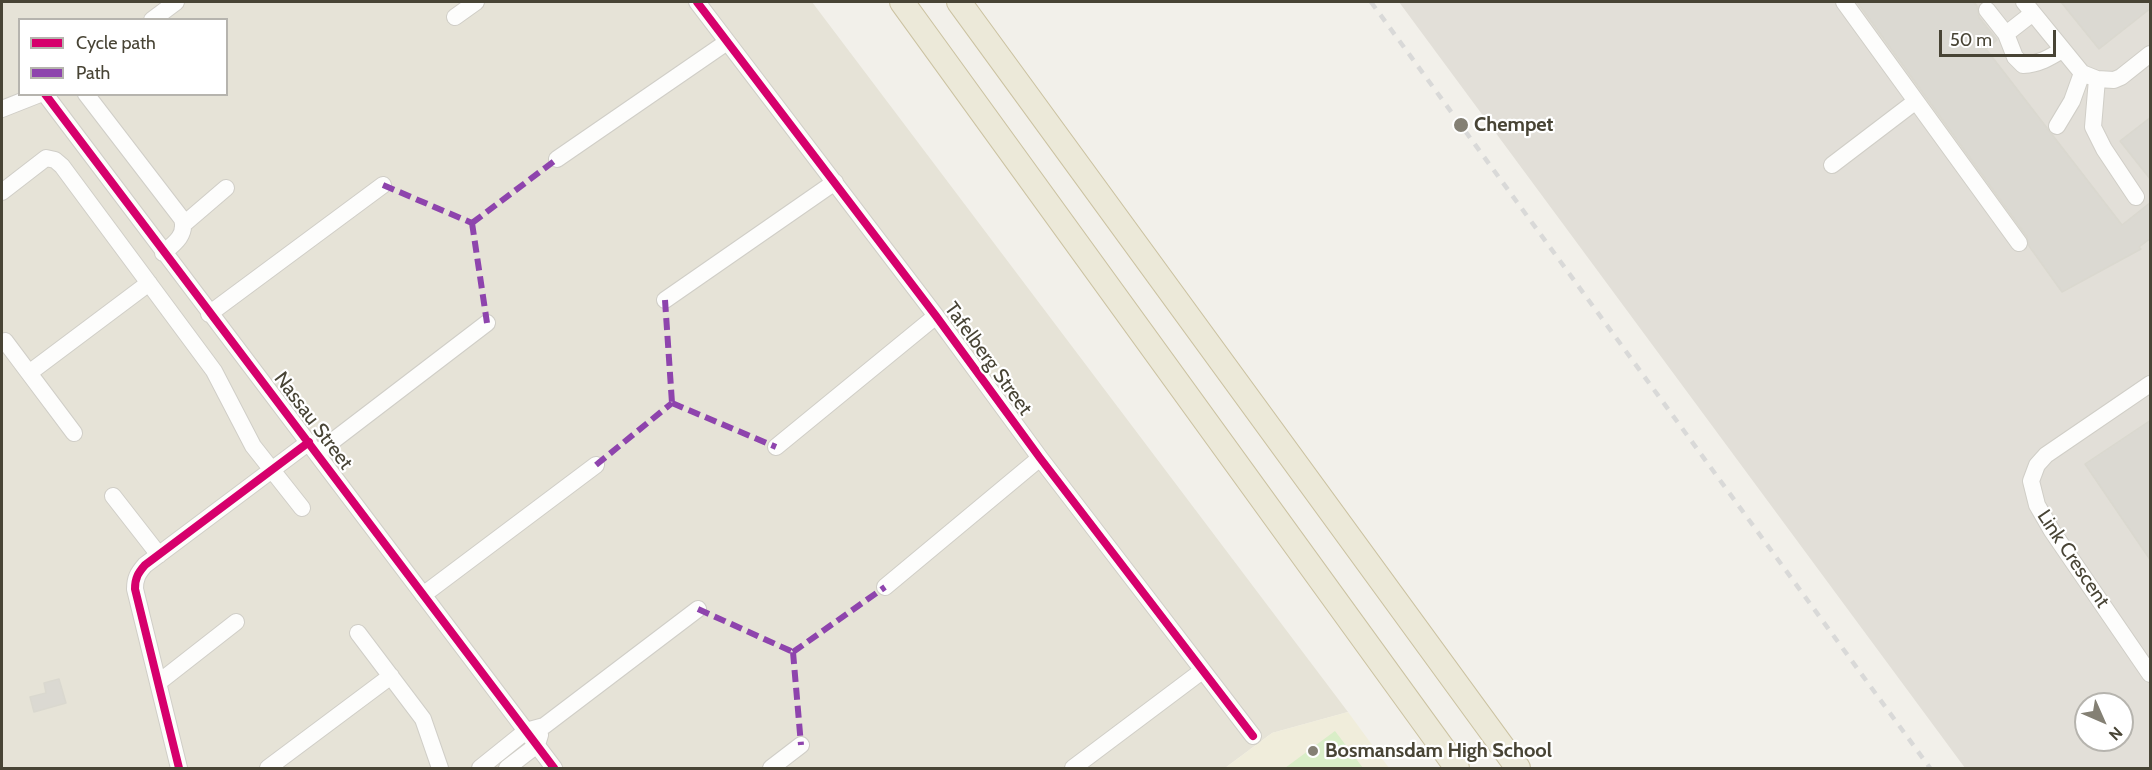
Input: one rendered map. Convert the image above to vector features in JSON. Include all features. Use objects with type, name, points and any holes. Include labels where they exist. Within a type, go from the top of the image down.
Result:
[{"type":"highway","points":[[902,2],[1457,768]]},
{"type":"highway","points":[[959,2],[1518,768]]},
{"type":"street","points":[[155,18],[176,2]]},
{"type":"street","points":[[455,17],[476,2]]},
{"type":"street","name":"Tafelberg Street","points":[[697,2],[936,316],[1040,458],[1253,736]]},
{"type":"street","points":[[1844,2],[2019,243]]},
{"type":"street","points":[[2006,34],[2028,8],[2062,50],[2090,76],[2114,80],[2151,54]]},
{"type":"street","points":[[1987,10],[2006,34],[2015,57],[2023,65],[2042,62],[2062,50]]},
{"type":"street","points":[[557,159],[727,42]]},
{"type":"street","points":[[2057,126],[2090,76]]},
{"type":"street","points":[[2090,76],[2093,128],[2104,149],[2136,196]]},
{"type":"street","points":[[2,108],[35,96]]},
{"type":"street","name":"Nassau Street","points":[[46,96],[554,768]]},
{"type":"street","points":[[88,96],[184,224]]},
{"type":"street","points":[[1832,165],[1916,101]]},
{"type":"street","points":[[2,192],[40,161],[48,158],[58,161],[214,371],[249,438],[302,508]]},
{"type":"street","points":[[665,300],[835,182]]},
{"type":"street","points":[[209,314],[383,185]]},
{"type":"street","points":[[163,253],[180,236],[184,224],[226,188]]},
{"type":"street","points":[[29,373],[149,283]]},
{"type":"street","name":"Tafelberg Street","points":[[776,447],[936,316]]},
{"type":"street","name":"Nassau Street","points":[[313,448],[487,323]]},
{"type":"street","points":[[5,340],[74,433]]},
{"type":"street","name":"Link Crescent","points":[[2151,384],[2046,455],[2037,465],[2031,481],[2037,505],[2052,531],[2151,674]]},
{"type":"street","points":[[179,768],[135,589],[138,572],[272,470],[313,448]]},
{"type":"street","points":[[885,587],[1040,458]]},
{"type":"street","points":[[423,595],[596,465]]},
{"type":"street","points":[[113,496],[159,555]]},
{"type":"street","points":[[480,768],[526,731],[544,726],[698,609]]},
{"type":"street","points":[[158,683],[236,622]]},
{"type":"street","points":[[358,633],[423,719],[440,768]]},
{"type":"street","points":[[1073,768],[1203,671]]},
{"type":"street","points":[[268,768],[391,676]]},
{"type":"street","points":[[507,768],[537,745],[544,726]]},
{"type":"street","points":[[771,768],[801,745]]},
{"type":"shaded area","points":[[2,2],[812,2],[1348,712],[1272,733],[1225,768],[2,768]]},
{"type":"shaded area","points":[[1399,2],[2150,2],[2150,768],[1965,768]]},
{"type":"shaded area","name":"Bosmansdam High School","points":[[1348,712],[1389,768],[1225,768],[1272,733]]},
{"type":"green space","points":[[1335,731],[1363,768],[1285,768]]},
{"type":"building","points":[[1857,2],[1974,2],[1979,17],[1997,40],[1986,49],[2122,225],[2151,202],[2151,238],[2139,247],[2141,249],[2062,292],[2029,246],[2027,237]]},
{"type":"building","points":[[2061,2],[2151,2],[2151,8],[2099,49]]},
{"type":"building","points":[[2151,117],[2151,180],[2120,141]]},
{"type":"building","points":[[2151,420],[2151,561],[2085,464]]},
{"type":"building","points":[[59,679],[66,703],[34,712],[30,697],[46,693],[44,683]]},
{"type":"railway","points":[[1371,2],[1930,768]]},
{"type":"marked path","points":[[472,223],[557,159]]},
{"type":"marked path","points":[[383,185],[472,223]]},
{"type":"marked path","points":[[472,223],[487,323]]},
{"type":"marked path","points":[[665,300],[672,403]]},
{"type":"marked path","points":[[672,403],[776,447]]},
{"type":"marked path","points":[[596,465],[672,403]]},
{"type":"marked path","points":[[793,652],[885,587]]},
{"type":"marked path","points":[[698,609],[793,652]]},
{"type":"marked path","points":[[793,652],[801,745]]},
{"type":"cycle path","points":[[697,2],[936,316],[1040,458],[1253,736]]},
{"type":"cycle path","points":[[47,96],[554,768]]},
{"type":"cycle path","points":[[179,768],[135,589],[137,576],[145,565],[309,442]]},
{"type":"place","name":"Chempet","points":[[1461,125]]},
{"type":"place","name":"Bosmansdam High School","points":[[1313,751]]}]
